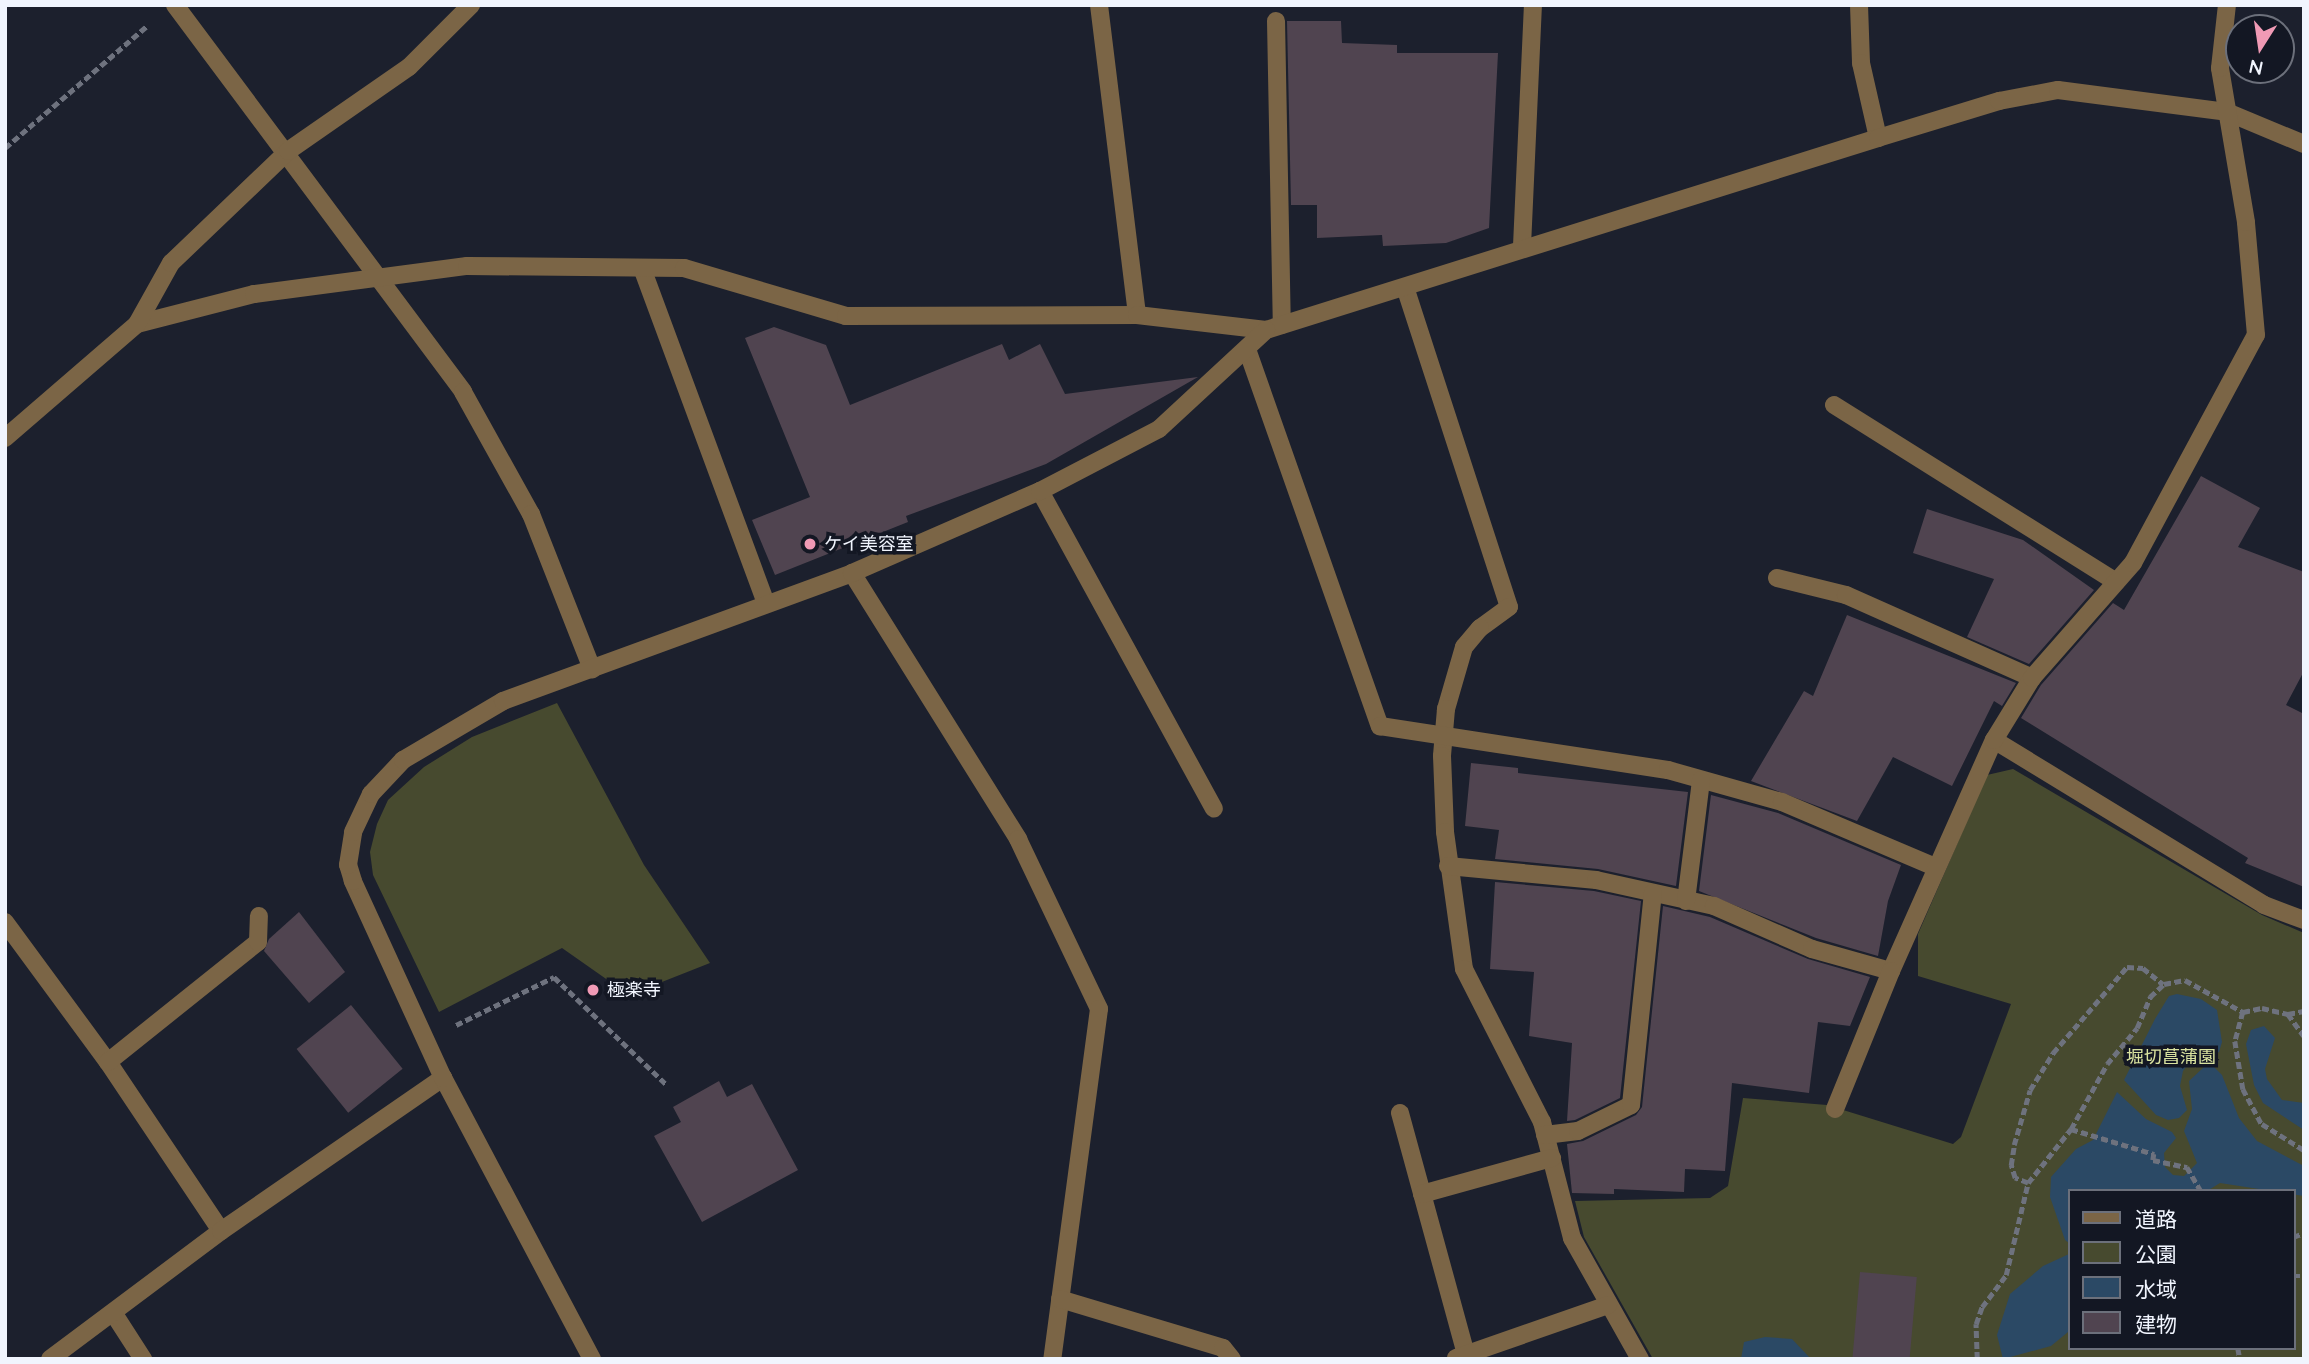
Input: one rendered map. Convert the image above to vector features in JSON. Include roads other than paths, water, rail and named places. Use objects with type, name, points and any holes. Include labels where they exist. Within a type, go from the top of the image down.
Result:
[{"type":"street","points":[[175,5],[288,151],[463,392],[531,514],[593,669]]},
{"type":"street","points":[[5,438],[137,324],[171,263],[288,151],[409,67],[471,5]]},
{"type":"street","points":[[1099,5],[1137,315]]},
{"type":"street","points":[[1522,246],[1533,5]]},
{"type":"street","points":[[1859,5],[1861,63],[1878,138]]},
{"type":"street","points":[[1835,1109],[1935,867],[1994,740],[2032,678],[2133,564],[2256,335],[2246,222],[2220,68],[2227,5]]},
{"type":"street","points":[[592,1359],[443,1078],[353,881],[348,865],[353,832],[371,794],[403,760],[503,701],[852,573],[1040,491],[1159,429],[1274,328],[1276,21]]},
{"type":"street","points":[[137,324],[254,294],[378,275],[467,266],[684,268],[846,316],[1137,315],[1274,328],[1405,287],[1522,246],[1999,101],[2058,90],[2227,112],[2304,144]]},
{"type":"street","points":[[642,268],[766,603]]},
{"type":"street","points":[[1405,287],[1509,607],[1480,628],[1464,647],[1454,673],[1443,735],[1448,866],[1464,969],[1545,1135],[1572,1238],[1640,1359]]},
{"type":"street","points":[[1248,352],[1380,726],[1668,770],[1782,802],[1935,867]]},
{"type":"street","points":[[1834,405],[2116,582]]},
{"type":"street","points":[[1040,491],[1214,809]]},
{"type":"street","points":[[852,573],[1018,839],[1099,1009],[1052,1359]]},
{"type":"street","points":[[1777,578],[1846,595],[2032,678]]},
{"type":"street","points":[[1994,740],[2264,905],[2304,920]]},
{"type":"street","points":[[1686,901],[1701,780]]},
{"type":"street","points":[[1448,866],[1596,880],[1714,906],[1811,949],[1891,971]]},
{"type":"street","points":[[1545,1135],[1578,1131],[1631,1105],[1653,893]]},
{"type":"street","points":[[108,1062],[258,942],[259,916]]},
{"type":"street","points":[[5,922],[108,1062],[221,1231]]},
{"type":"street","points":[[50,1359],[114,1314],[221,1231],[443,1078]]},
{"type":"street","points":[[1400,1114],[1422,1194],[1460,1357],[1608,1305]]},
{"type":"street","points":[[1422,1194],[1552,1158]]},
{"type":"street","points":[[1060,1299],[1223,1348],[1232,1359]]},
{"type":"street","points":[[114,1314],[143,1359]]},
{"type":"water","points":[[2177,994],[2201,999],[2217,1010],[2222,1042],[2219,1052],[2189,1063],[2183,1071],[2180,1086],[2187,1110],[2179,1118],[2168,1120],[2156,1115],[2124,1080],[2169,996]]},
{"type":"water","points":[[2264,1026],[2275,1038],[2265,1069],[2267,1079],[2282,1100],[2304,1103],[2304,1130],[2263,1103],[2254,1085],[2246,1044],[2251,1030]]},
{"type":"water","points":[[2204,1067],[2214,1067],[2222,1075],[2239,1118],[2257,1141],[2304,1166],[2304,1196],[2295,1195],[2295,1189],[2259,1189],[2220,1183],[2210,1189],[2068,1189],[2068,1242],[2065,1240],[2050,1197],[2051,1177],[2076,1149],[2093,1140],[2117,1092],[2146,1119],[2172,1132],[2176,1138],[2164,1153],[2165,1167],[2173,1175],[2184,1176],[2197,1163],[2184,1131],[2192,1109],[2189,1081]]},
{"type":"water","points":[[2068,1254],[2068,1332],[2051,1346],[2003,1359],[1997,1335],[2010,1294],[2043,1266]]},
{"type":"water","points":[[1765,1337],[1792,1339],[1811,1359],[1741,1359],[1744,1342]]},
{"type":"place","name":"ケイ美容室","points":[[810,544]]},
{"type":"place","name":"極楽寺","points":[[593,990]]},
{"type":"park label","name":"堀切菖蒲園","points":[[2171,1057]]}]
